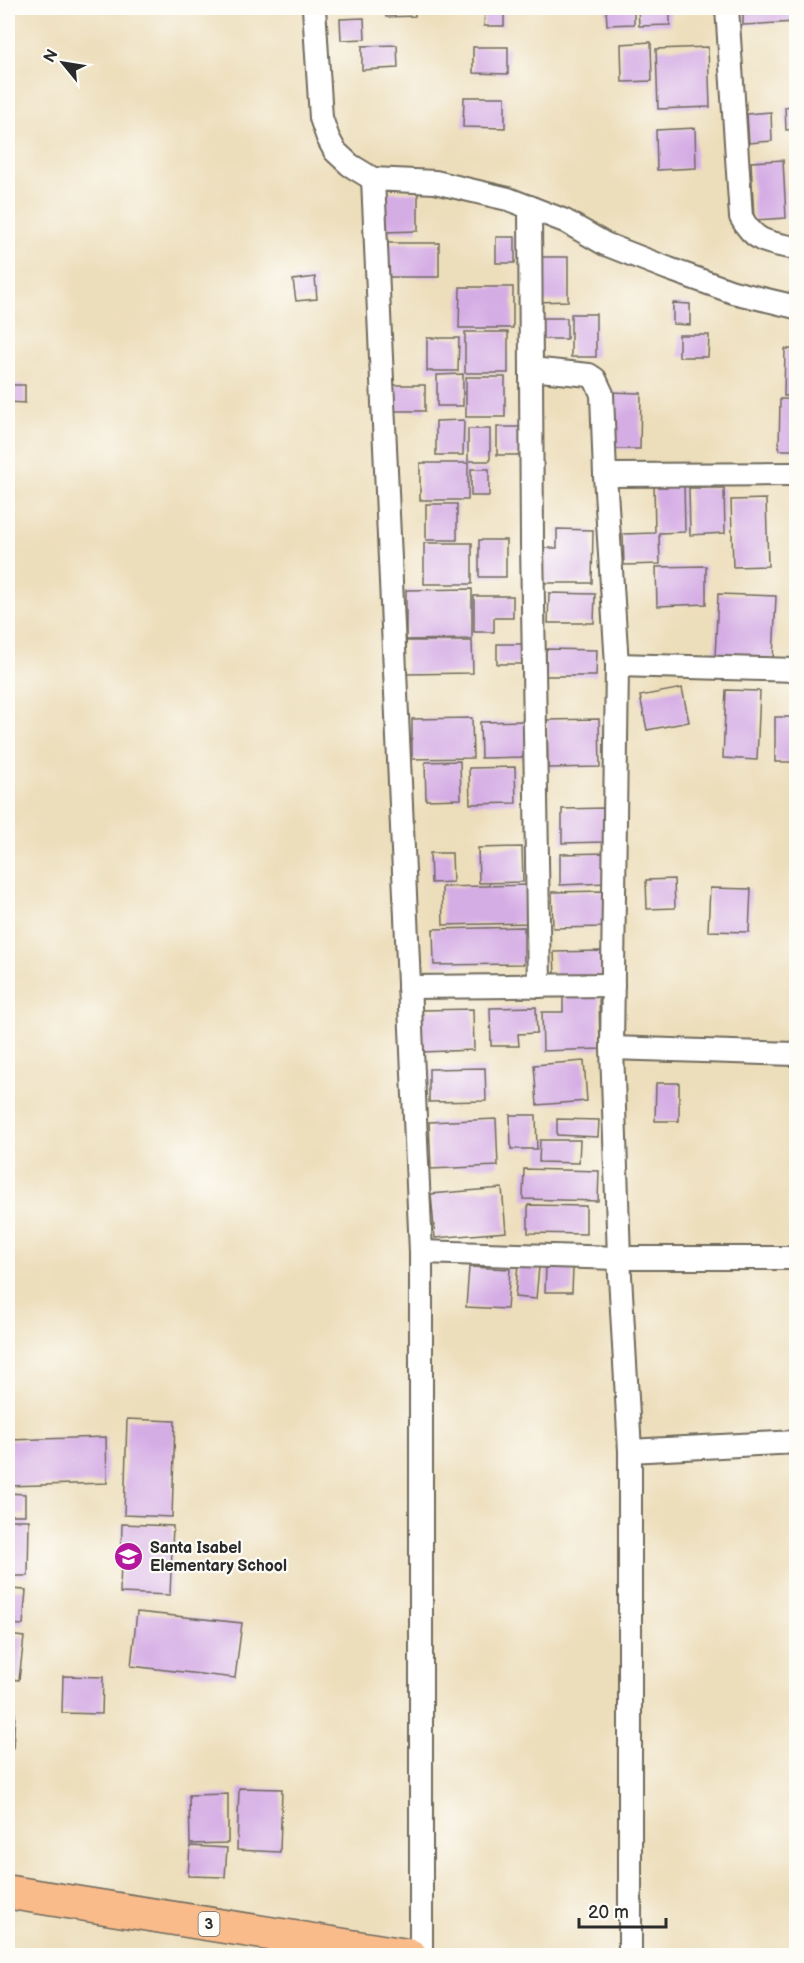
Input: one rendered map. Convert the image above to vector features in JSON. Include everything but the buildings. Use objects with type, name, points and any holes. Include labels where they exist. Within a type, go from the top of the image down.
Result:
[{"type":"highway","name":"3","points":[[8,1892],[410,1956]]},
{"type":"street","points":[[314,8],[321,118],[328,138],[336,151],[350,165],[373,179],[435,182],[508,199],[565,221],[605,244],[732,292],[796,307]]},
{"type":"street","points":[[727,8],[741,217],[750,233],[763,240],[796,248]]},
{"type":"street","points":[[373,179],[421,1252],[421,1956]]},
{"type":"street","points":[[530,207],[539,986]]},
{"type":"street","points":[[531,369],[589,375],[595,379],[602,394],[617,665],[612,1048],[630,1451],[630,1956]]},
{"type":"street","points":[[605,475],[796,474]]},
{"type":"street","points":[[617,665],[796,670]]},
{"type":"street","points":[[409,987],[613,985]]},
{"type":"street","points":[[612,1048],[796,1054]]},
{"type":"street","points":[[421,1252],[620,1258],[796,1258]]},
{"type":"street","points":[[630,1451],[796,1442]]},
{"type":"place","name":"Santa Isabel Elementary School","points":[[129,1556]]}]
